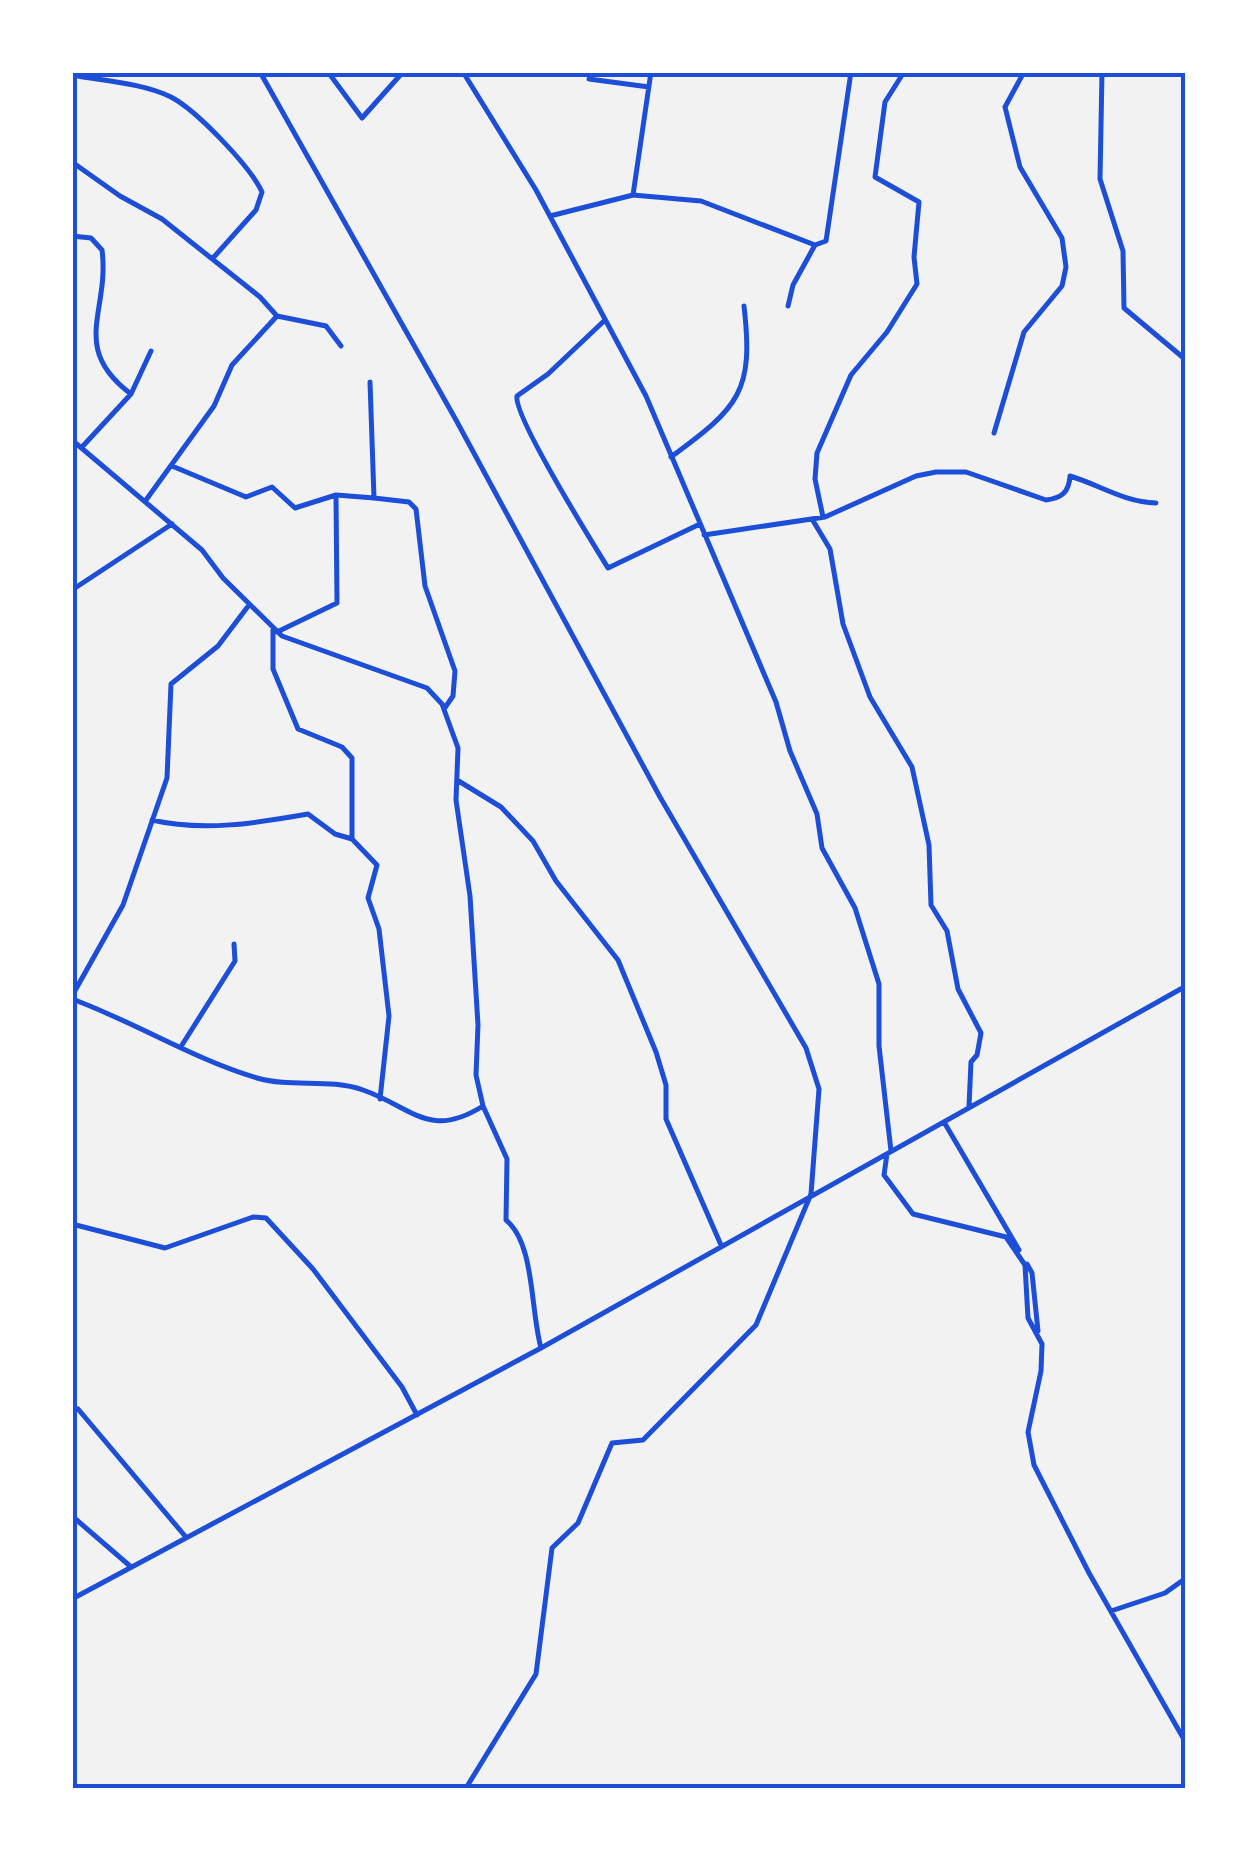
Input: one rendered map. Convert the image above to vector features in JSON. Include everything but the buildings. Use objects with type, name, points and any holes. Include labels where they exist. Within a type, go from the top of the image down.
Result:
[{"type":"street","points":[[260,72],[456,420],[669,812],[806,1048],[818,1089],[811,1194],[756,1325],[643,1440],[612,1443],[578,1524],[552,1548],[536,1674],[466,1788]]},
{"type":"street","points":[[328,72],[362,118],[403,72]]},
{"type":"street","points":[[463,72],[550,216],[646,396],[776,702],[790,751],[812,799],[826,859],[855,908],[879,984],[879,1046],[889,1152],[884,1175],[913,1214],[1006,1237],[1025,1265],[1028,1318],[1038,1334]]},
{"type":"street","points":[[633,195],[652,72]]},
{"type":"street","points":[[550,216],[633,195],[701,201],[815,245],[824,244],[851,72]]},
{"type":"street","points":[[822,517],[815,468],[826,428],[861,358],[882,340],[917,284],[919,202],[875,176],[884,102],[904,72]]},
{"type":"street","points":[[994,433],[1024,332],[1062,286],[1066,267],[1062,238],[1020,167],[1005,107],[1024,72]]},
{"type":"street","points":[[1102,72],[1100,179],[1123,251],[1124,308],[1186,360]]},
{"type":"street","points":[[72,75],[170,97],[220,140],[257,181],[262,192],[256,210],[212,259]]},
{"type":"street","points":[[589,79],[649,88]]},
{"type":"street","points":[[72,162],[120,196],[162,219],[260,296],[277,316],[326,326],[342,346]]},
{"type":"street","points":[[72,236],[91,238],[102,250],[94,337],[99,363],[131,394]]},
{"type":"street","points":[[788,306],[793,285],[815,245]]},
{"type":"street","points":[[671,457],[732,408],[750,358],[744,306]]},
{"type":"street","points":[[146,500],[214,406],[232,365],[277,316]]},
{"type":"street","points":[[605,320],[548,374],[516,396],[517,408],[538,453],[608,568],[700,524]]},
{"type":"street","points":[[82,447],[131,394],[151,351]]},
{"type":"street","points":[[370,382],[374,498]]},
{"type":"street","points":[[72,440],[202,550],[275,630],[426,688],[444,709],[455,732],[471,908],[478,1025],[476,1067],[483,1106],[506,1159],[506,1220],[519,1232],[526,1251],[530,1306],[541,1348]]},
{"type":"street","points":[[171,466],[246,497],[272,487],[294,508],[336,494],[409,502],[416,509],[425,586],[455,672],[453,696],[444,709]]},
{"type":"street","points":[[704,535],[812,520],[936,472],[966,472],[1046,500],[1064,493],[1070,476],[1103,486],[1130,502],[1156,504]]},
{"type":"street","points":[[275,630],[337,604],[336,494]]},
{"type":"street","points":[[812,520],[833,557],[840,614],[870,696],[912,767],[930,845],[931,905],[947,931],[958,990],[981,1033],[977,1056],[970,1062],[969,1108]]},
{"type":"street","points":[[72,590],[172,524]]},
{"type":"street","points":[[249,605],[218,646],[170,684],[169,767],[113,928],[72,998],[124,1017],[256,1078],[296,1085],[342,1085],[380,1098],[412,1116],[438,1122],[456,1120],[483,1106]]},
{"type":"street","points":[[275,630],[273,670],[298,729],[342,747],[352,758],[352,839]]},
{"type":"street","points":[[457,780],[501,807],[533,842],[556,881],[618,960],[666,1085],[666,1119],[721,1244]]},
{"type":"street","points":[[152,820],[178,826],[248,826],[308,814],[335,834],[352,839],[377,865],[368,898],[377,918],[389,1016],[380,1098]]},
{"type":"street","points":[[181,1046],[235,961],[234,944]]},
{"type":"street","points":[[72,1598],[541,1348],[1186,986]]},
{"type":"street","points":[[944,1122],[1032,1274],[1043,1356],[1029,1444],[1050,1498],[1186,1743]]},
{"type":"street","points":[[72,1224],[166,1248],[253,1217],[266,1218],[313,1269],[342,1314],[402,1387],[417,1415]]},
{"type":"street","points":[[78,1409],[185,1536]]},
{"type":"street","points":[[72,1516],[130,1566]]},
{"type":"street","points":[[1111,1611],[1165,1593],[1186,1578]]}]
